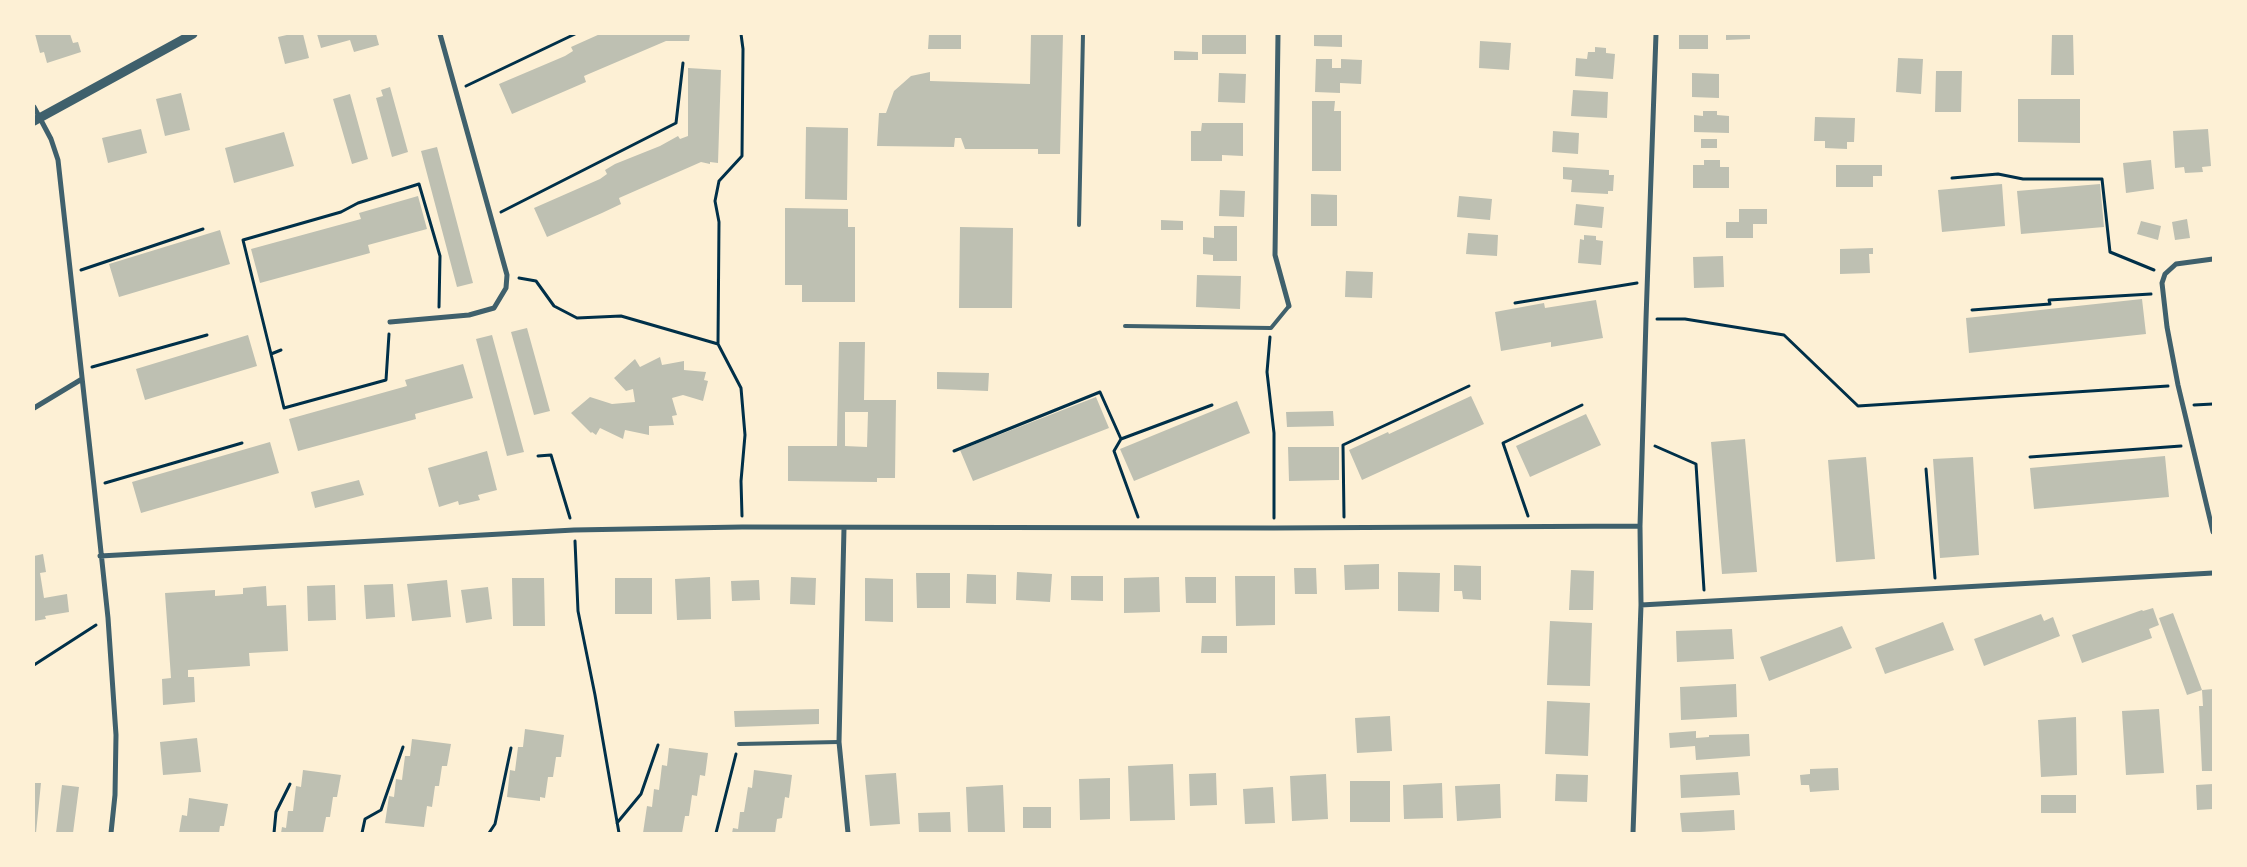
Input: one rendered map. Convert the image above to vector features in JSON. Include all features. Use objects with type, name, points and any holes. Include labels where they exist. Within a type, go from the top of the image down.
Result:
[{"type":"street","points":[[36,119],[193,34]]},
{"type":"street","points":[[390,322],[469,315],[494,308],[506,288],[507,276],[440,34]]},
{"type":"street","points":[[1278,34],[1275,255],[1289,306]]},
{"type":"street","points":[[1633,833],[1640,605],[1642,440],[1656,34]]},
{"type":"street","points":[[34,107],[36,119],[51,139],[58,160],[94,486],[108,618],[116,735],[115,795],[111,833]]},
{"type":"street","points":[[2213,259],[2176,264],[2165,274],[2162,283],[2162,293],[2178,385],[2213,532]]},
{"type":"street","points":[[34,408],[82,379]]},
{"type":"street","points":[[100,556],[574,530],[742,527],[1344,528],[1640,526]]},
{"type":"street","points":[[844,528],[839,742],[848,833]]},
{"type":"street","points":[[1640,605],[2213,573]]},
{"type":"lane","points":[[1079,225],[1083,34]]},
{"type":"lane","points":[[1125,326],[1271,328],[1289,306]]},
{"type":"lane","points":[[739,744],[839,742]]},
{"type":"path","points":[[456,91],[575,34]]},
{"type":"path","points":[[741,34],[743,49],[742,156],[719,181],[716,201],[719,222],[718,344],[741,388],[744,435],[741,481],[742,527]]},
{"type":"path","points":[[491,217],[676,124],[683,63]]},
{"type":"path","points":[[1952,178],[1998,174],[2023,179],[2102,179],[2110,252],[2165,274]]},
{"type":"path","points":[[390,322],[386,380],[284,408],[244,240],[341,212],[358,203],[419,184],[440,256],[440,318]]},
{"type":"path","points":[[71,273],[203,229]]},
{"type":"path","points":[[507,276],[536,281],[554,306],[577,318],[621,316],[718,344]]},
{"type":"path","points":[[1515,303],[1647,281]]},
{"type":"path","points":[[1972,310],[2050,304],[2049,300],[2162,293]]},
{"type":"path","points":[[1646,319],[1685,320],[1784,335],[1858,406],[2178,385]]},
{"type":"path","points":[[1271,328],[1266,372],[1274,433],[1274,528]]},
{"type":"path","points":[[81,370],[207,334]]},
{"type":"path","points":[[271,354],[281,350]]},
{"type":"path","points":[[1344,528],[1343,444],[1469,386]]},
{"type":"path","points":[[954,451],[1100,392],[1121,438]]},
{"type":"path","points":[[2183,406],[2213,404]]},
{"type":"path","points":[[1142,527],[1114,452],[1121,438],[1212,405]]},
{"type":"path","points":[[1532,527],[1503,443],[1582,405]]},
{"type":"path","points":[[1642,440],[1696,464],[1705,602]]},
{"type":"path","points":[[94,486],[242,443]]},
{"type":"path","points":[[2030,457],[2192,445]]},
{"type":"path","points":[[538,456],[551,455],[574,530],[578,611],[596,695],[619,833]]},
{"type":"path","points":[[1926,469],[1936,588]]},
{"type":"path","points":[[34,665],[108,618]]},
{"type":"path","points":[[716,833],[739,744]]},
{"type":"path","points":[[618,823],[641,794],[658,745]]},
{"type":"path","points":[[362,833],[366,820],[381,810],[403,747]]},
{"type":"path","points":[[489,833],[495,824],[511,748]]},
{"type":"path","points":[[274,833],[276,812],[290,784]]},
{"type":"building","points":[[35,34],[70,34],[73,43],[78,42],[81,52],[47,63],[44,52],[40,53]]},
{"type":"building","points":[[303,34],[309,58],[285,64],[278,37]]},
{"type":"building","points":[[317,34],[376,34],[379,45],[354,52],[350,40],[321,48]]},
{"type":"building","points":[[600,34],[690,34],[689,41],[666,41],[584,76],[586,82],[512,114],[499,84],[565,56],[573,51],[571,47]]},
{"type":"building","points":[[929,34],[961,34],[961,49],[928,49]]},
{"type":"building","points":[[1031,34],[1063,34],[1060,154],[1038,154],[1038,149],[965,149],[961,138],[955,138],[954,147],[877,146],[879,113],[886,113],[894,91],[911,76],[930,72],[930,81],[1030,84]]},
{"type":"building","points":[[1202,34],[1246,34],[1246,54],[1202,54]]},
{"type":"building","points":[[1314,34],[1342,34],[1342,47],[1314,46]]},
{"type":"building","points":[[1679,34],[1708,34],[1708,49],[1679,49]]},
{"type":"building","points":[[1726,34],[1750,34],[1750,39],[1726,40]]},
{"type":"building","points":[[2052,34],[2073,34],[2074,75],[2051,75]]},
{"type":"building","points":[[1480,41],[1511,43],[1509,70],[1479,68]]},
{"type":"building","points":[[1595,47],[1606,48],[1606,53],[1615,54],[1613,79],[1575,76],[1576,58],[1587,59],[1588,52],[1595,52]]},
{"type":"building","points":[[1174,51],[1198,52],[1198,60],[1174,60]]},
{"type":"building","points":[[1898,58],[1923,59],[1921,94],[1896,92]]},
{"type":"building","points":[[1316,59],[1332,59],[1332,68],[1341,68],[1341,59],[1362,60],[1361,84],[1340,83],[1340,93],[1315,92]]},
{"type":"building","points":[[688,68],[721,70],[718,163],[701,162],[619,198],[621,204],[547,237],[534,208],[600,179],[607,174],[605,170],[615,164],[660,146],[678,136],[680,139],[688,136]]},
{"type":"building","points":[[1936,71],[1962,71],[1961,112],[1935,112]]},
{"type":"building","points":[[1219,73],[1246,74],[1245,103],[1218,102]]},
{"type":"building","points":[[1692,73],[1719,74],[1719,98],[1692,97]]},
{"type":"building","points":[[390,87],[408,152],[392,157],[376,98],[383,96],[381,90]]},
{"type":"building","points":[[1573,90],[1608,92],[1607,118],[1571,116]]},
{"type":"building","points":[[181,93],[190,130],[165,136],[156,99]]},
{"type":"building","points":[[350,94],[368,159],[352,164],[333,99]]},
{"type":"building","points":[[2018,99],[2080,99],[2080,143],[2018,142]]},
{"type":"building","points":[[1312,101],[1335,101],[1334,111],[1341,111],[1341,171],[1312,171]]},
{"type":"building","points":[[1703,111],[1717,111],[1717,115],[1729,116],[1729,133],[1694,132],[1694,115],[1703,116]]},
{"type":"building","points":[[1815,117],[1855,118],[1854,142],[1847,142],[1847,149],[1825,148],[1825,141],[1814,141]]},
{"type":"building","points":[[1202,123],[1243,123],[1243,156],[1222,155],[1222,161],[1191,161],[1191,131],[1201,131]]},
{"type":"building","points":[[806,127],[848,128],[847,200],[805,199]]},
{"type":"building","points":[[141,129],[147,153],[108,163],[102,138]]},
{"type":"building","points":[[2208,129],[2211,166],[2202,167],[2203,172],[2185,173],[2184,167],[2175,168],[2173,131]]},
{"type":"building","points":[[1553,131],[1579,133],[1578,154],[1552,152]]},
{"type":"building","points":[[284,132],[294,166],[234,183],[225,148]]},
{"type":"building","points":[[1701,139],[1717,139],[1717,148],[1701,148]]},
{"type":"building","points":[[437,147],[473,283],[457,287],[421,151]]},
{"type":"building","points":[[1704,160],[1720,160],[1720,167],[1729,167],[1729,188],[1693,188],[1693,165],[1704,165]]},
{"type":"building","points":[[2151,160],[2154,189],[2126,193],[2123,163]]},
{"type":"building","points":[[1836,165],[1882,165],[1882,176],[1873,176],[1873,187],[1836,187]]},
{"type":"building","points":[[1563,167],[1609,170],[1609,175],[1614,175],[1613,191],[1608,191],[1608,194],[1571,192],[1572,180],[1563,179]]},
{"type":"building","points":[[2002,184],[2005,226],[1942,232],[1938,190]]},
{"type":"building","points":[[2100,184],[2104,227],[2021,234],[2017,191]]},
{"type":"building","points":[[1220,190],[1245,191],[1244,217],[1219,216]]},
{"type":"building","points":[[1311,194],[1337,195],[1337,226],[1311,226]]},
{"type":"building","points":[[418,196],[427,229],[368,245],[370,253],[260,283],[251,249],[361,219],[359,213]]},
{"type":"building","points":[[1459,196],[1492,199],[1490,220],[1457,217]]},
{"type":"building","points":[[1576,204],[1604,207],[1602,228],[1574,225]]},
{"type":"building","points":[[785,208],[848,209],[848,227],[855,227],[855,302],[802,302],[802,285],[785,285]]},
{"type":"building","points":[[1739,209],[1767,209],[1767,224],[1753,224],[1753,238],[1726,238],[1726,222],[1739,222]]},
{"type":"building","points":[[2187,219],[2190,238],[2175,240],[2172,222]]},
{"type":"building","points":[[1161,220],[1183,221],[1183,230],[1161,230]]},
{"type":"building","points":[[2141,221],[2161,226],[2158,240],[2137,234]]},
{"type":"building","points":[[1214,226],[1237,226],[1237,261],[1213,261],[1213,255],[1203,254],[1203,237],[1214,238]]},
{"type":"building","points":[[960,227],[1013,228],[1012,308],[959,308]]},
{"type":"building","points":[[220,230],[230,264],[119,297],[109,264]]},
{"type":"building","points":[[1468,233],[1498,235],[1497,256],[1466,254]]},
{"type":"building","points":[[1584,235],[1596,236],[1596,240],[1603,241],[1601,265],[1578,263],[1580,239],[1584,240]]},
{"type":"building","points":[[1873,248],[1873,254],[1869,254],[1870,273],[1840,274],[1840,249]]},
{"type":"building","points":[[1723,256],[1724,287],[1694,288],[1693,257]]},
{"type":"building","points":[[1346,271],[1373,272],[1372,298],[1345,297]]},
{"type":"building","points":[[1197,275],[1241,276],[1240,309],[1196,307]]},
{"type":"building","points":[[2142,299],[2146,334],[1969,353],[1966,318]]},
{"type":"building","points":[[1596,300],[1603,338],[1551,347],[1551,342],[1501,351],[1495,312],[1544,303],[1545,308]]},
{"type":"building","points":[[527,328],[550,411],[534,415],[511,332]]},
{"type":"building","points":[[248,335],[257,366],[145,400],[136,369]]},
{"type":"building","points":[[492,335],[524,452],[507,456],[476,339]]},
{"type":"building","points":[[839,342],[865,342],[864,400],[896,400],[895,478],[877,478],[877,482],[788,481],[788,446],[837,446]],"holes":[[[845,412],[868,412],[867,447],[845,446]]]},
{"type":"building","points":[[660,357],[662,365],[684,361],[684,370],[706,372],[704,380],[708,381],[703,401],[683,395],[672,398],[677,415],[672,416],[674,425],[649,426],[649,435],[625,430],[623,439],[600,428],[596,435],[591,433],[571,413],[590,397],[612,404],[635,402],[633,389],[626,391],[614,378],[635,359],[640,367]]},
{"type":"building","points":[[463,364],[473,398],[415,414],[416,419],[298,451],[289,419],[407,386],[405,380]]},
{"type":"building","points":[[937,372],[989,373],[988,391],[937,389]]},
{"type":"building","points":[[1471,396],[1484,424],[1362,480],[1349,450],[1388,432],[1389,434]]},
{"type":"building","points":[[1096,397],[1109,428],[973,481],[960,450]]},
{"type":"building","points":[[1237,401],[1250,433],[1134,481],[1120,449]]},
{"type":"building","points":[[1333,411],[1334,426],[1287,427],[1286,412]]},
{"type":"building","points":[[1586,414],[1601,445],[1530,477],[1516,446]]},
{"type":"building","points":[[1745,439],[1757,572],[1722,574],[1711,442]]},
{"type":"building","points":[[270,442],[279,473],[141,513],[132,482]]},
{"type":"building","points":[[1288,447],[1339,447],[1339,480],[1289,481]]},
{"type":"building","points":[[487,451],[497,490],[478,495],[480,500],[459,505],[458,501],[439,507],[428,468]]},
{"type":"building","points":[[2165,456],[2169,497],[2034,509],[2030,468]]},
{"type":"building","points":[[1866,457],[1875,559],[1836,562],[1828,460]]},
{"type":"building","points":[[1973,457],[1979,555],[1940,558],[1933,459]]},
{"type":"building","points":[[359,480],[364,495],[315,508],[311,492]]},
{"type":"building","points":[[43,554],[46,572],[40,573],[44,598],[67,594],[69,612],[45,616],[46,619],[34,621],[34,556]]},
{"type":"building","points":[[1379,564],[1379,589],[1345,590],[1344,565]]},
{"type":"building","points":[[1454,565],[1481,566],[1481,600],[1463,599],[1462,591],[1454,591]]},
{"type":"building","points":[[1294,568],[1316,568],[1317,594],[1295,594]]},
{"type":"building","points":[[1571,570],[1594,571],[1593,610],[1569,610]]},
{"type":"building","points":[[1017,572],[1052,574],[1050,602],[1016,600]]},
{"type":"building","points":[[1398,572],[1440,573],[1439,612],[1398,611]]},
{"type":"building","points":[[916,573],[950,573],[950,608],[917,608]]},
{"type":"building","points":[[967,574],[996,575],[996,604],[966,603]]},
{"type":"building","points":[[1071,576],[1103,576],[1103,601],[1071,600]]},
{"type":"building","points":[[1235,576],[1275,576],[1275,625],[1236,626]]},
{"type":"building","points":[[710,577],[711,619],[677,620],[675,579]]},
{"type":"building","points":[[791,577],[816,578],[815,605],[790,604]]},
{"type":"building","points":[[1159,577],[1160,612],[1124,613],[1124,578]]},
{"type":"building","points":[[1185,577],[1216,577],[1216,603],[1186,603]]},
{"type":"building","points":[[512,578],[544,578],[545,626],[513,626]]},
{"type":"building","points":[[615,578],[652,578],[652,614],[615,614]]},
{"type":"building","points":[[865,578],[893,579],[893,622],[865,621]]},
{"type":"building","points":[[447,580],[451,617],[412,621],[407,584]]},
{"type":"building","points":[[759,580],[760,600],[732,601],[731,581]]},
{"type":"building","points":[[393,584],[395,617],[366,619],[364,585]]},
{"type":"building","points":[[335,585],[336,620],[308,621],[307,586]]},
{"type":"building","points":[[266,586],[267,606],[286,605],[288,651],[249,653],[250,666],[188,670],[188,677],[194,677],[195,702],[163,705],[162,679],[171,678],[165,593],[215,590],[215,596],[243,594],[243,588]]},
{"type":"building","points":[[488,587],[492,619],[466,623],[461,590]]},
{"type":"building","points":[[2153,608],[2159,625],[2149,629],[2152,638],[2082,663],[2072,635],[2142,610]]},
{"type":"building","points":[[2173,613],[2202,690],[2187,695],[2159,618]]},
{"type":"building","points":[[2041,614],[2044,621],[2053,617],[2060,636],[1984,666],[1974,639]]},
{"type":"building","points":[[1550,621],[1592,623],[1590,686],[1547,685]]},
{"type":"building","points":[[1943,622],[1954,650],[1885,674],[1875,648]]},
{"type":"building","points":[[1842,626],[1852,648],[1769,681],[1760,657]]},
{"type":"building","points":[[1732,629],[1734,659],[1677,662],[1676,631]]},
{"type":"building","points":[[1202,636],[1227,636],[1227,653],[1201,653]]},
{"type":"building","points":[[1736,684],[1737,717],[1681,720],[1680,687]]},
{"type":"building","points":[[2213,689],[2213,771],[2202,771],[2199,706],[2203,706],[2202,690]]},
{"type":"building","points":[[1547,701],[1590,703],[1588,756],[1545,754]]},
{"type":"building","points":[[819,709],[819,724],[735,727],[734,711]]},
{"type":"building","points":[[2159,709],[2164,773],[2126,775],[2122,711]]},
{"type":"building","points":[[1390,716],[1392,751],[1357,753],[1355,718]]},
{"type":"building","points":[[2076,717],[2077,775],[2041,777],[2038,720]]},
{"type":"building","points":[[525,729],[564,735],[561,757],[556,757],[553,777],[548,777],[545,798],[540,797],[540,801],[507,797],[510,770],[515,771],[518,747],[523,747]]},
{"type":"building","points":[[1696,731],[1696,738],[1709,737],[1709,735],[1749,734],[1750,756],[1696,760],[1695,746],[1670,748],[1669,733]]},
{"type":"building","points":[[197,738],[201,772],[163,775],[160,742]]},
{"type":"building","points":[[412,739],[451,744],[447,766],[442,766],[439,786],[435,786],[432,807],[427,806],[424,827],[385,823],[389,796],[394,797],[396,779],[402,780],[405,756],[410,756]]},
{"type":"building","points":[[669,748],[708,753],[705,776],[700,775],[697,796],[692,795],[689,816],[685,816],[682,833],[643,833],[647,806],[652,807],[654,789],[659,790],[662,765],[667,766]]},
{"type":"building","points":[[1173,764],[1175,820],[1130,821],[1128,766]]},
{"type":"building","points":[[1838,768],[1839,790],[1810,792],[1809,785],[1801,785],[1800,775],[1810,774],[1810,769]]},
{"type":"building","points":[[303,770],[341,775],[337,797],[333,797],[330,817],[326,817],[323,833],[281,833],[282,827],[286,828],[288,811],[293,811],[296,786],[301,787]]},
{"type":"building","points":[[754,770],[792,775],[789,798],[785,797],[782,818],[777,819],[775,833],[732,833],[733,828],[738,829],[740,812],[744,812],[748,787],[752,788]]},
{"type":"building","points":[[1738,772],[1740,795],[1681,798],[1680,775]]},
{"type":"building","points":[[896,773],[900,824],[870,826],[865,775]]},
{"type":"building","points":[[1216,773],[1217,805],[1190,806],[1189,774]]},
{"type":"building","points":[[1326,774],[1328,819],[1292,821],[1290,776]]},
{"type":"building","points":[[1556,774],[1588,775],[1587,802],[1555,801]]},
{"type":"building","points":[[1110,778],[1110,819],[1080,820],[1079,779]]},
{"type":"building","points":[[1350,781],[1390,781],[1390,822],[1350,822]]},
{"type":"building","points":[[34,783],[41,783],[36,833],[34,833]]},
{"type":"building","points":[[1442,783],[1443,818],[1404,819],[1403,785]]},
{"type":"building","points":[[1500,784],[1501,818],[1457,821],[1455,786]]},
{"type":"building","points":[[2213,784],[2213,809],[2197,810],[2196,785]]},
{"type":"building","points":[[62,785],[79,787],[73,833],[56,833]]},
{"type":"building","points":[[1003,785],[1005,832],[968,833],[966,787]]},
{"type":"building","points":[[1273,787],[1275,823],[1245,824],[1243,789]]},
{"type":"building","points":[[2041,795],[2076,795],[2076,813],[2041,813]]},
{"type":"building","points":[[189,798],[228,804],[224,826],[220,826],[219,833],[179,833],[182,815],[187,816]]},
{"type":"building","points":[[1023,807],[1051,807],[1051,828],[1023,828]]},
{"type":"building","points":[[1734,810],[1735,830],[1682,833],[1680,813]]},
{"type":"building","points":[[950,812],[951,833],[919,833],[918,813]]}]
